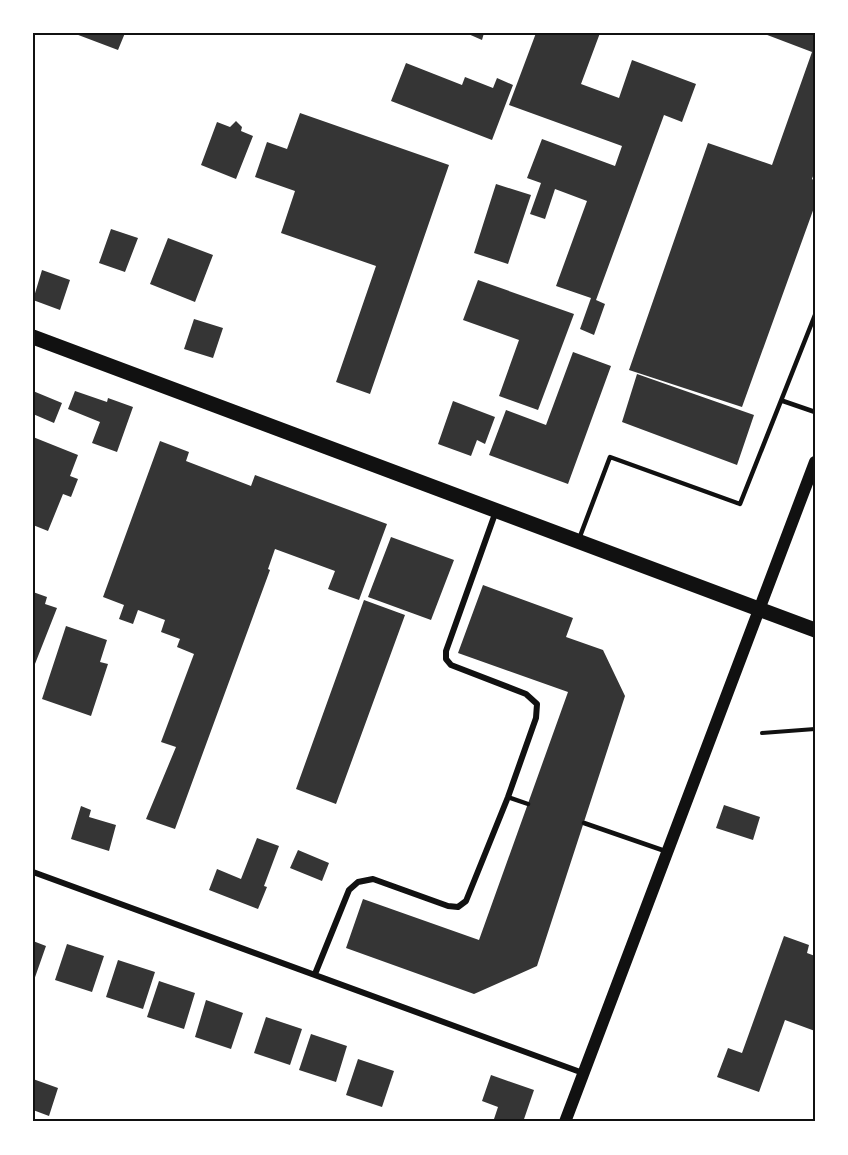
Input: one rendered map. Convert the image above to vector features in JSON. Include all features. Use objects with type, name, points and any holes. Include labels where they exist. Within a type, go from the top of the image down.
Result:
[{"type":"main road","points":[[33,337],[815,630]]},
{"type":"main road","points":[[566,1122],[815,462]]},
{"type":"street","points":[[315,974],[349,890],[358,882],[373,879],[448,906],[458,907],[466,901],[508,796],[536,718],[537,704],[526,694],[452,665],[446,659],[446,651],[496,511]]},
{"type":"street","points":[[33,872],[583,1073]]},
{"type":"lane","points":[[578,541],[610,457],[740,504],[783,401],[815,315]]},
{"type":"lane","points":[[783,401],[815,412]]},
{"type":"lane","points":[[508,796],[528,804]]},
{"type":"lane","points":[[584,823],[668,852]]},
{"type":"path","points":[[762,733],[815,729]]},
{"type":"building","points":[[73,33],[125,33],[118,50]]},
{"type":"building","points":[[466,33],[484,33],[482,40]]},
{"type":"building","points":[[536,33],[600,33],[581,84],[619,98],[632,60],[696,84],[682,122],[664,115],[596,300],[605,304],[594,335],[580,329],[591,298],[556,286],[587,201],[555,189],[545,219],[530,214],[541,183],[527,178],[542,139],[615,166],[622,146],[509,105]]},
{"type":"building","points":[[762,33],[815,33],[815,171],[812,179],[815,181],[815,205],[742,407],[629,370],[708,143],[772,165],[812,52]]},
{"type":"building","points":[[406,63],[462,85],[465,77],[493,88],[497,78],[513,85],[492,140],[391,101]]},
{"type":"building","points":[[300,113],[449,165],[370,394],[336,382],[376,266],[281,233],[295,191],[255,177],[267,142],[287,149]]},
{"type":"building","points":[[236,121],[242,127],[241,131],[253,136],[236,179],[201,165],[217,122],[230,127]]},
{"type":"building","points":[[496,184],[531,195],[508,264],[474,253]]},
{"type":"building","points":[[111,229],[138,238],[125,272],[99,263]]},
{"type":"building","points":[[168,238],[213,255],[195,302],[150,284]]},
{"type":"building","points":[[42,270],[70,280],[60,310],[33,300]]},
{"type":"building","points":[[478,280],[574,314],[538,410],[499,396],[519,340],[463,320]]},
{"type":"building","points":[[194,319],[223,328],[213,358],[184,349]]},
{"type":"building","points":[[573,352],[611,366],[568,484],[489,455],[506,410],[546,425]]},
{"type":"building","points":[[637,374],[754,415],[737,465],[622,422]]},
{"type":"building","points":[[33,391],[62,403],[54,423],[33,414]]},
{"type":"building","points":[[75,391],[107,402],[108,398],[133,407],[117,452],[92,443],[100,422],[68,409]]},
{"type":"building","points":[[453,401],[495,417],[485,444],[477,440],[471,456],[438,444]]},
{"type":"building","points":[[33,437],[78,455],[70,476],[78,479],[71,497],[63,494],[48,531],[33,525]]},
{"type":"building","points":[[160,441],[189,452],[186,461],[251,486],[255,475],[387,524],[359,600],[328,589],[335,571],[275,549],[268,569],[270,570],[175,829],[146,819],[176,747],[161,742],[194,654],[177,647],[180,639],[161,632],[165,620],[138,610],[133,624],[119,619],[124,605],[103,597]]},
{"type":"building","points":[[391,537],[454,560],[431,620],[368,597]]},
{"type":"building","points":[[483,585],[573,618],[566,637],[603,650],[625,696],[537,966],[474,994],[346,948],[363,899],[479,940],[568,692],[458,653]]},
{"type":"building","points":[[33,592],[47,597],[45,604],[57,608],[33,669]]},
{"type":"building","points":[[364,600],[405,615],[336,804],[296,789]]},
{"type":"building","points":[[66,626],[107,640],[100,662],[108,664],[91,716],[42,699]]},
{"type":"building","points":[[724,805],[760,817],[753,840],[716,828]]},
{"type":"building","points":[[81,806],[91,810],[89,817],[116,825],[109,851],[71,839]]},
{"type":"building","points":[[257,838],[279,846],[258,909],[209,890],[217,869],[241,879]]},
{"type":"building","points":[[298,850],[329,863],[322,881],[290,868]]},
{"type":"building","points":[[784,936],[809,945],[807,953],[815,956],[815,1031],[785,1020],[759,1092],[717,1077],[728,1048],[742,1053]]},
{"type":"building","points":[[33,941],[46,946],[33,983]]},
{"type":"building","points":[[67,944],[104,956],[92,992],[55,980]]},
{"type":"building","points":[[118,960],[155,972],[143,1009],[106,997]]},
{"type":"building","points":[[159,981],[195,993],[184,1029],[147,1017]]},
{"type":"building","points":[[206,1000],[243,1013],[231,1049],[195,1037]]},
{"type":"building","points":[[266,1017],[302,1029],[290,1065],[254,1053]]},
{"type":"building","points":[[311,1034],[347,1046],[336,1082],[299,1070]]},
{"type":"building","points":[[358,1059],[394,1071],[382,1107],[346,1095]]},
{"type":"building","points":[[491,1075],[534,1090],[523,1122],[493,1122],[498,1107],[482,1101]]},
{"type":"building","points":[[33,1079],[58,1088],[49,1116],[33,1110]]}]
